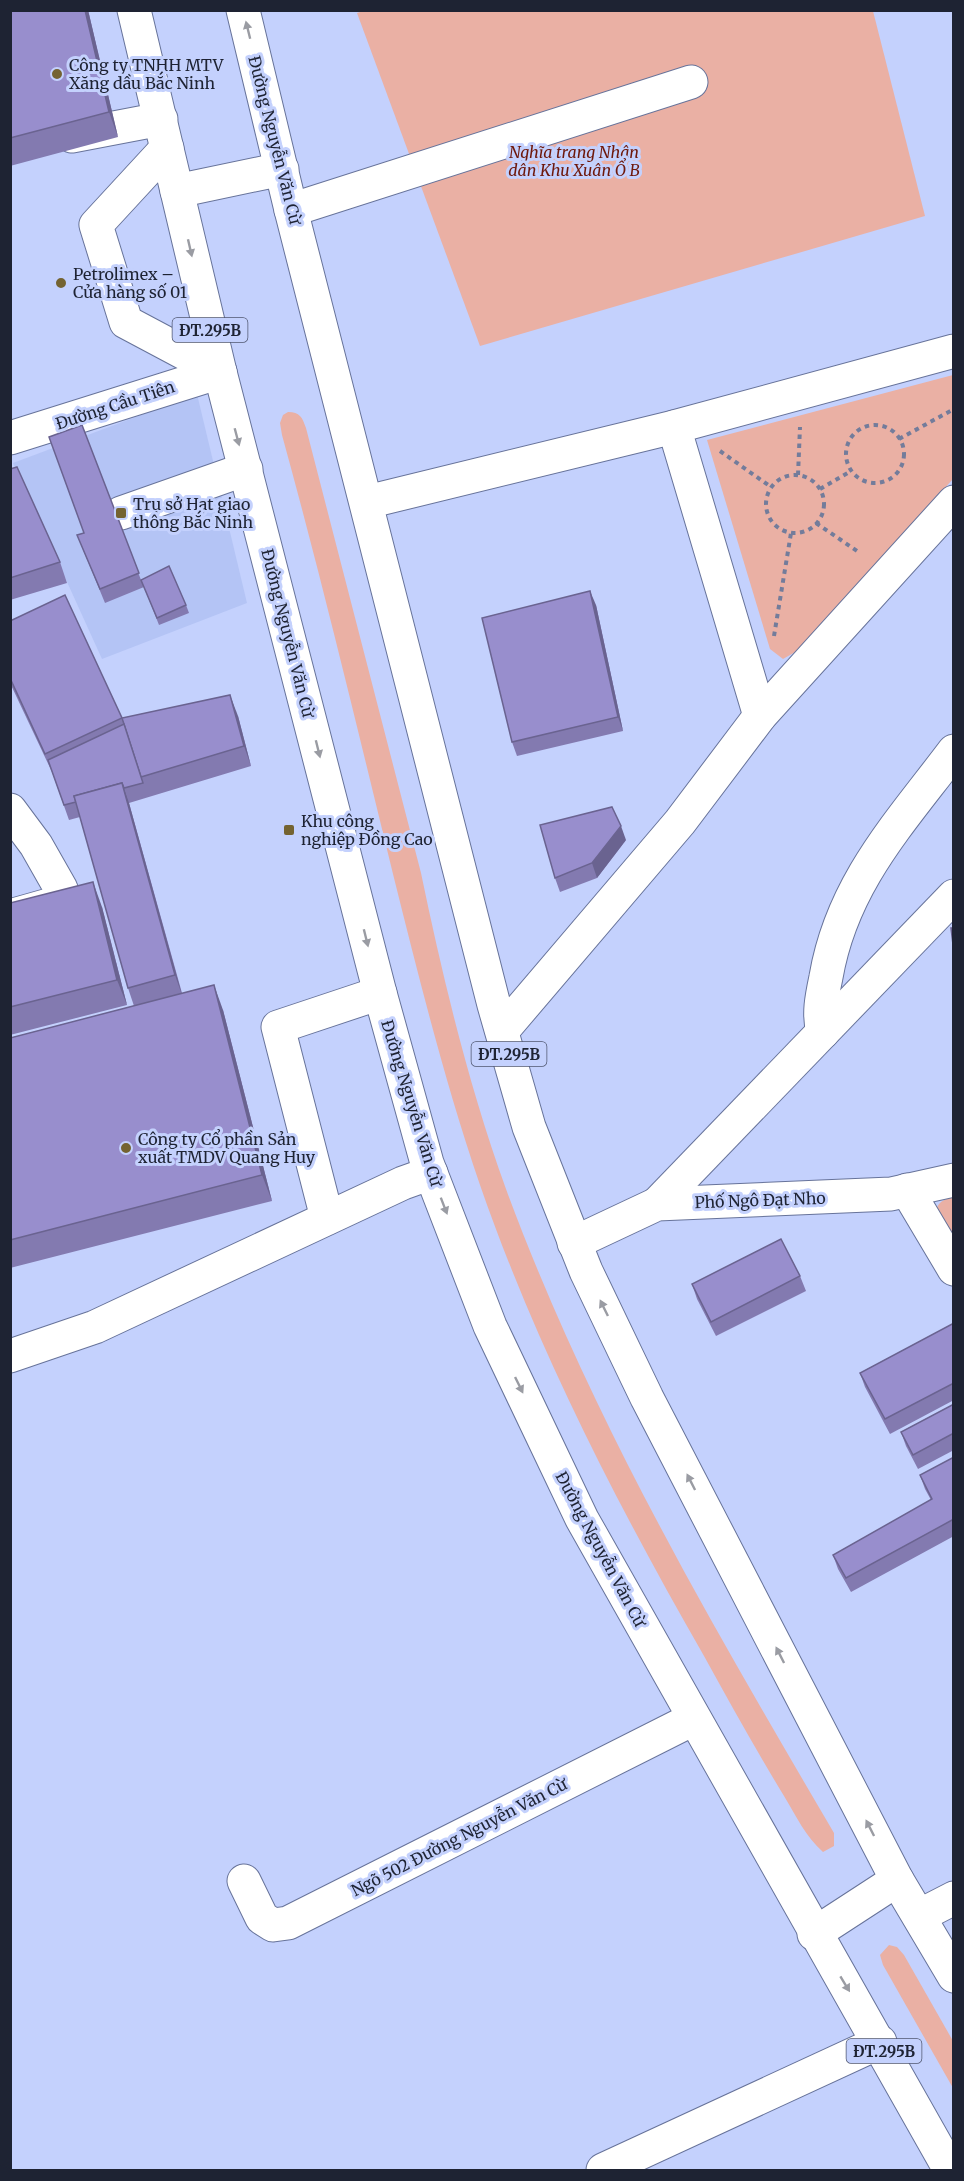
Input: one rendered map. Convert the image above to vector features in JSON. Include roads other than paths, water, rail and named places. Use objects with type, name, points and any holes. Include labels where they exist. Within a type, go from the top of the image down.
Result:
[{"type":"main road","name":"Đường Nguyễn Văn Cừ","points":[[134,10],[220,372],[380,993],[431,1173],[490,1326],[582,1519],[814,1934],[880,2042],[950,2170]]},
{"type":"main road","name":"Đường Nguyễn Văn Cừ","points":[[243,10],[291,210],[502,1031],[530,1127],[574,1243],[647,1398],[897,1880],[954,1976]]},
{"type":"main road","points":[[291,210],[691,82]]},
{"type":"main road","points":[[44,120],[48,127],[66,137],[164,134]]},
{"type":"main road","points":[[164,134],[96,225],[126,322],[220,372]]},
{"type":"main road","points":[[177,191],[282,169]]},
{"type":"main road","points":[[367,502],[674,427],[954,351]]},
{"type":"main road","name":"Đường Cầu Tiên","points":[[10,438],[220,372]]},
{"type":"main road","points":[[674,427],[760,716]]},
{"type":"main road","points":[[121,513],[246,469]]},
{"type":"main road","points":[[502,1031],[680,822],[760,716],[954,502]]},
{"type":"main road","points":[[823,1032],[819,1019],[824,988],[830,953],[843,912],[861,878],[954,751]]},
{"type":"main road","points":[[10,810],[36,844],[61,889],[56,903],[10,916]]},
{"type":"main road","points":[[657,1204],[954,896]]},
{"type":"main road","points":[[327,1218],[278,1027],[380,993]]},
{"type":"main road","points":[[10,1356],[95,1327],[403,1183],[431,1173]]},
{"type":"main road","name":"Phố Ngô Đạt Nho","points":[[574,1243],[657,1204],[891,1194],[954,1180]]},
{"type":"main road","points":[[908,1190],[954,1269]]},
{"type":"main road","name":"Ngõ 502 Đường Nguyễn Văn Cừ","points":[[244,1881],[262,1918],[273,1925],[288,1923],[693,1719]]},
{"type":"main road","points":[[814,1934],[897,1880]]},
{"type":"main road","points":[[919,1916],[954,1898]]},
{"type":"main road","points":[[603,2170],[880,2042]]},
{"type":"place","name":"Công ty TNHH MTV Xăng dầu Bắc Ninh","points":[[57,74]]},
{"type":"place","name":"Petrolimex – Cửa hàng số 01","points":[[61,283]]},
{"type":"place","name":"Trụ sở Hạt giao thông Bắc Ninh","points":[[121,513]]},
{"type":"place","name":"Khu công nghiệp Đồng Cao","points":[[289,830]]},
{"type":"place","name":"Công ty Cổ phần Sản xuất TMDV Quang Huy","points":[[126,1148]]},
{"type":"park label","name":"Nghĩa trang Nhân dân Khu Xuân Ổ B","points":[[574,161]]}]
